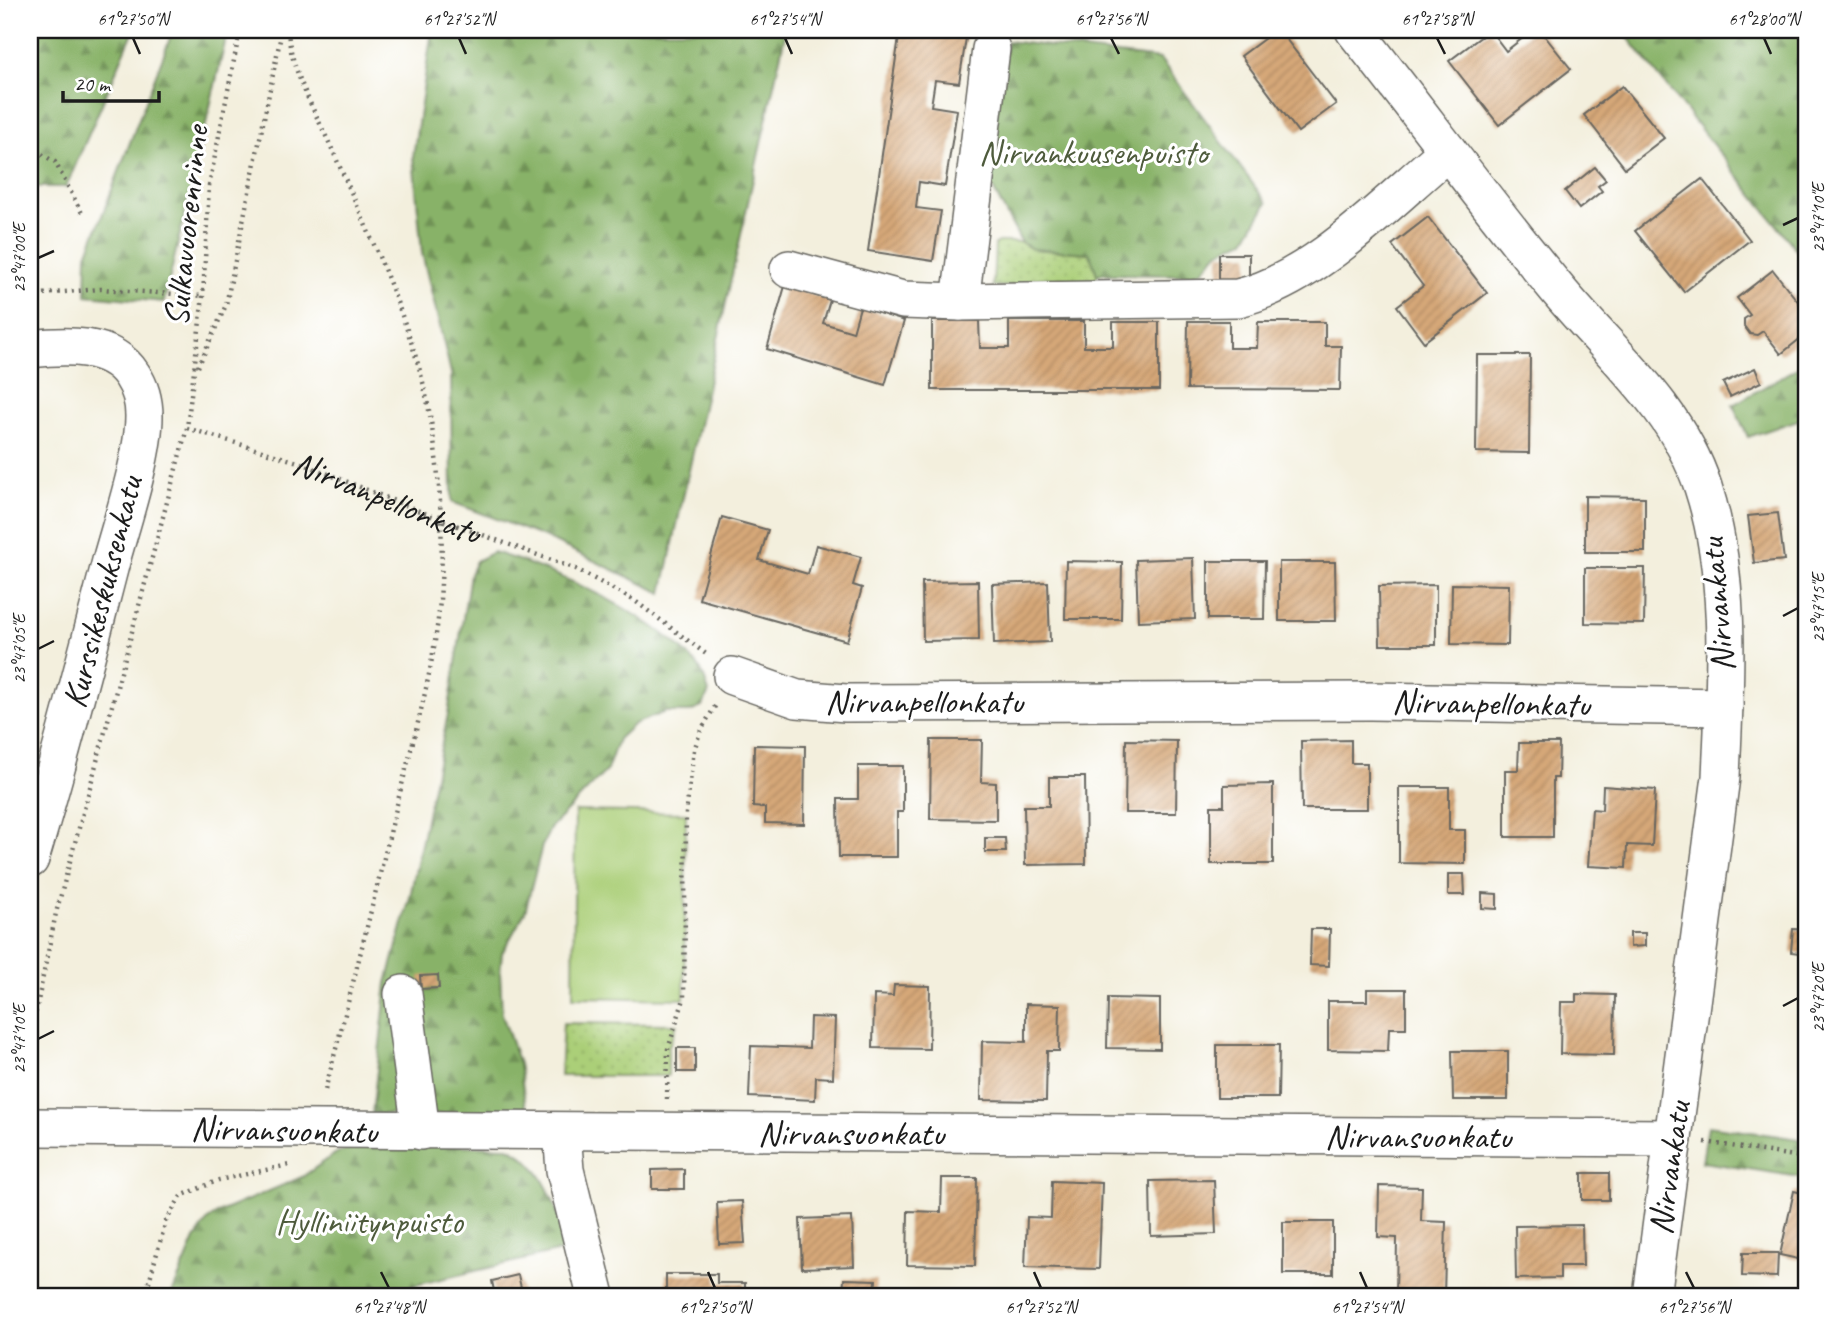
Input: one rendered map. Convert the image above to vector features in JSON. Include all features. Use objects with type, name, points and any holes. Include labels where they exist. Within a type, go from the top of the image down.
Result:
[{"type":"street","name":"Nirvankatu","points":[[1354,30],[1552,284],[1657,401],[1695,467],[1704,490],[1720,571],[1724,707],[1720,786],[1652,1296]]},
{"type":"street","points":[[960,302],[991,49]]},
{"type":"street","points":[[789,269],[903,300],[960,302],[1238,298],[1266,290],[1302,272],[1448,151]]},
{"type":"street","name":"Kurssikeskuksenkatu","points":[[30,349],[81,346],[97,351],[125,367],[138,387],[144,417],[134,472],[56,771],[30,859]]},
{"type":"street","name":"Nirvanpellonkatu","points":[[732,676],[797,699],[846,703],[1370,701],[1724,707]]},
{"type":"street","points":[[403,994],[421,1131]]},
{"type":"street","name":"Nirvansuonkatu","points":[[30,1127],[313,1131],[1673,1138]]},
{"type":"street","points":[[562,1132],[565,1170],[596,1296]]},
{"type":"path","name":"Sulkavuorenrinne","points":[[30,1040],[56,913],[187,428],[203,296],[209,186],[240,30]]},
{"type":"path","points":[[195,372],[218,329],[226,304],[282,30]]},
{"type":"path","points":[[145,1296],[166,1221],[181,1196],[219,1180],[294,1163],[305,1151],[313,1131],[351,992],[438,621],[439,519],[434,439],[425,390],[386,272],[311,100],[293,55],[288,30]]},
{"type":"path","points":[[30,147],[55,162],[82,213]]},
{"type":"path","points":[[30,295],[100,289],[203,296]]},
{"type":"path","name":"Nirvanpellonkatu","points":[[187,428],[301,463],[439,519],[576,569],[608,585],[690,640],[732,676]]},
{"type":"path","points":[[666,1132],[668,1049],[684,999],[686,813],[695,750],[701,730],[732,676]]},
{"type":"path","points":[[1673,1138],[1807,1158]]},
{"type":"green space","points":[[30,30],[134,30],[66,187],[30,187]]},
{"type":"green space","points":[[173,30],[228,30],[164,302],[86,295],[87,255]]},
{"type":"green space","points":[[432,30],[786,30],[662,593],[544,537],[452,502],[451,373],[422,253],[413,157]]},
{"type":"green space","points":[[1622,30],[1807,30],[1807,263]]},
{"type":"green space","name":"Nirvankuusenpuisto","points":[[1007,41],[1160,59],[1267,203],[1245,240],[1218,252],[1202,271],[1190,275],[1097,274],[1089,253],[1032,249],[1021,242],[987,173]]},
{"type":"green space","points":[[1021,242],[1032,249],[1090,253],[1097,274],[1096,287],[993,286],[995,244]]},
{"type":"green space","points":[[1807,362],[1807,417],[1748,437],[1733,405]]},
{"type":"green space","points":[[493,552],[575,583],[632,613],[658,630],[699,667],[709,692],[702,707],[690,712],[665,712],[634,724],[618,739],[607,770],[551,827],[542,846],[525,912],[502,953],[500,971],[502,1014],[519,1064],[527,1114],[372,1114],[387,983],[410,897],[448,714],[470,574],[476,561]]},
{"type":"green space","points":[[575,811],[686,813],[684,999],[573,997]]},
{"type":"green space","points":[[563,1023],[677,1024],[668,1049],[668,1076],[560,1076]]},
{"type":"green space","points":[[1708,1126],[1807,1140],[1807,1178],[1702,1162]]},
{"type":"green space","name":"Hylliniitynpuisto","points":[[388,1144],[508,1147],[532,1165],[549,1190],[569,1249],[369,1296],[171,1296],[195,1239],[208,1220],[222,1211],[302,1177],[335,1154],[351,1148]]},
{"type":"building","points":[[900,30],[966,38],[959,83],[935,80],[931,106],[957,110],[945,186],[919,182],[916,208],[941,211],[933,261],[868,251]]},
{"type":"building","points":[[1279,30],[1336,104],[1298,132],[1241,56]]},
{"type":"building","points":[[1490,30],[1506,51],[1533,30],[1540,30],[1571,69],[1499,125],[1449,61]]},
{"type":"building","points":[[1622,86],[1664,138],[1625,168],[1584,115]]},
{"type":"building","points":[[1595,167],[1606,180],[1598,186],[1602,191],[1579,209],[1565,191]]},
{"type":"building","points":[[1702,179],[1750,240],[1684,292],[1635,231]]},
{"type":"building","points":[[1428,217],[1487,293],[1424,342],[1397,306],[1423,286],[1392,245]]},
{"type":"building","points":[[1219,254],[1249,254],[1249,281],[1219,281]]},
{"type":"building","points":[[1773,270],[1807,313],[1807,333],[1781,354],[1763,331],[1757,335],[1750,334],[1744,326],[1744,319],[1750,315],[1737,298]]},
{"type":"building","points":[[785,286],[830,300],[823,323],[853,332],[860,307],[904,321],[885,385],[767,349]]},
{"type":"building","points":[[932,321],[979,321],[980,348],[1009,348],[1009,321],[1084,321],[1084,347],[1113,347],[1113,322],[1159,322],[1159,390],[932,390]]},
{"type":"building","points":[[1188,321],[1229,321],[1229,348],[1257,348],[1258,322],[1325,322],[1325,346],[1341,346],[1340,390],[1187,389]]},
{"type":"building","points":[[1477,355],[1530,355],[1529,453],[1476,452]]},
{"type":"building","points":[[1755,368],[1761,382],[1730,397],[1723,383]]},
{"type":"building","points":[[1807,419],[1807,441],[1801,421]]},
{"type":"building","points":[[1585,496],[1645,497],[1645,552],[1585,552]]},
{"type":"building","points":[[1778,513],[1784,560],[1754,563],[1748,516]]},
{"type":"building","points":[[722,517],[768,530],[759,560],[808,574],[816,545],[861,557],[853,585],[862,588],[847,641],[699,599]]},
{"type":"building","points":[[1193,558],[1195,619],[1138,621],[1136,560]]},
{"type":"building","points":[[1066,561],[1122,562],[1121,619],[1065,619]]},
{"type":"building","points":[[1208,561],[1265,561],[1264,619],[1208,619]]},
{"type":"building","points":[[1279,562],[1335,562],[1336,621],[1279,621]]},
{"type":"building","points":[[1585,568],[1645,568],[1644,624],[1585,623]]},
{"type":"building","points":[[978,581],[979,640],[923,641],[922,582]]},
{"type":"building","points":[[1048,582],[1050,642],[994,644],[992,584]]},
{"type":"building","points":[[1452,584],[1509,585],[1508,645],[1451,644]]},
{"type":"building","points":[[1436,585],[1436,645],[1380,645],[1379,586]]},
{"type":"building","points":[[931,740],[982,740],[981,782],[996,783],[996,820],[930,819]]},
{"type":"building","points":[[1126,740],[1177,741],[1176,813],[1125,813]]},
{"type":"building","points":[[1351,740],[1351,763],[1367,763],[1367,809],[1302,809],[1301,741]]},
{"type":"building","points":[[1519,743],[1559,743],[1558,778],[1553,778],[1553,837],[1505,837],[1505,770],[1518,770]]},
{"type":"building","points":[[754,745],[805,746],[804,824],[765,823],[765,808],[753,807]]},
{"type":"building","points":[[858,766],[903,766],[903,812],[897,812],[897,857],[839,857],[838,799],[858,799]]},
{"type":"building","points":[[1049,777],[1085,777],[1086,864],[1025,865],[1024,806],[1049,806]]},
{"type":"building","points":[[1273,784],[1273,864],[1211,864],[1211,806],[1224,806],[1224,785]]},
{"type":"building","points":[[1603,786],[1655,790],[1652,846],[1627,845],[1626,868],[1588,866],[1592,809],[1602,810]]},
{"type":"building","points":[[1399,787],[1449,787],[1449,830],[1465,830],[1465,864],[1399,863]]},
{"type":"building","points":[[985,838],[1005,838],[1006,852],[985,852]]},
{"type":"building","points":[[1448,874],[1464,874],[1465,895],[1448,895]]},
{"type":"building","points":[[1482,893],[1497,894],[1497,909],[1482,908]]},
{"type":"building","points":[[1311,929],[1330,929],[1329,966],[1310,965]]},
{"type":"building","points":[[1793,929],[1807,930],[1807,954],[1791,952]]},
{"type":"building","points":[[1630,933],[1645,933],[1645,946],[1630,947]]},
{"type":"building","points":[[438,975],[439,988],[421,989],[420,976]]},
{"type":"building","points":[[894,985],[930,986],[929,1049],[873,1048],[874,995],[893,996]]},
{"type":"building","points":[[1367,989],[1406,989],[1406,1028],[1389,1028],[1388,1051],[1328,1050],[1328,1001],[1367,1001]]},
{"type":"building","points":[[1576,994],[1615,995],[1614,1055],[1560,1054],[1561,1002],[1576,1002]]},
{"type":"building","points":[[1108,998],[1160,999],[1160,1049],[1107,1048]]},
{"type":"building","points":[[1026,1004],[1060,1005],[1059,1051],[1047,1051],[1046,1101],[981,1100],[982,1041],[1026,1042]]},
{"type":"building","points":[[810,1017],[835,1018],[833,1078],[816,1077],[815,1100],[749,1097],[751,1046],[809,1048]]},
{"type":"building","points":[[1217,1045],[1279,1045],[1278,1098],[1217,1098]]},
{"type":"building","points":[[677,1048],[695,1048],[695,1072],[677,1072]]},
{"type":"building","points":[[1452,1051],[1508,1051],[1508,1100],[1453,1100]]},
{"type":"building","points":[[684,1169],[684,1189],[652,1189],[652,1170]]},
{"type":"building","points":[[1582,1173],[1609,1173],[1609,1200],[1582,1200]]},
{"type":"building","points":[[942,1178],[977,1178],[975,1266],[907,1265],[908,1211],[941,1212]]},
{"type":"building","points":[[1214,1180],[1216,1234],[1151,1236],[1150,1181]]},
{"type":"building","points":[[1052,1181],[1102,1183],[1099,1269],[1025,1267],[1027,1217],[1051,1218]]},
{"type":"building","points":[[1379,1186],[1422,1187],[1421,1221],[1446,1222],[1444,1296],[1396,1296],[1397,1238],[1378,1237]]},
{"type":"building","points":[[1794,1191],[1807,1194],[1807,1261],[1780,1255]]},
{"type":"building","points":[[742,1201],[745,1243],[719,1244],[717,1202]]},
{"type":"building","points":[[852,1217],[854,1266],[802,1268],[800,1219]]},
{"type":"building","points":[[1283,1222],[1333,1222],[1333,1274],[1283,1274]]},
{"type":"building","points":[[1582,1225],[1583,1266],[1560,1266],[1560,1278],[1516,1279],[1515,1226]]},
{"type":"building","points":[[1743,1253],[1778,1253],[1777,1277],[1742,1276]]},
{"type":"building","points":[[666,1274],[717,1274],[717,1283],[745,1283],[745,1296],[666,1296]]},
{"type":"building","points":[[518,1275],[523,1296],[495,1296],[492,1281]]},
{"type":"building","points":[[844,1279],[876,1280],[875,1296],[843,1296]]},
{"type":"building","points":[[1588,1290],[1601,1292],[1600,1296],[1588,1296]]}]
